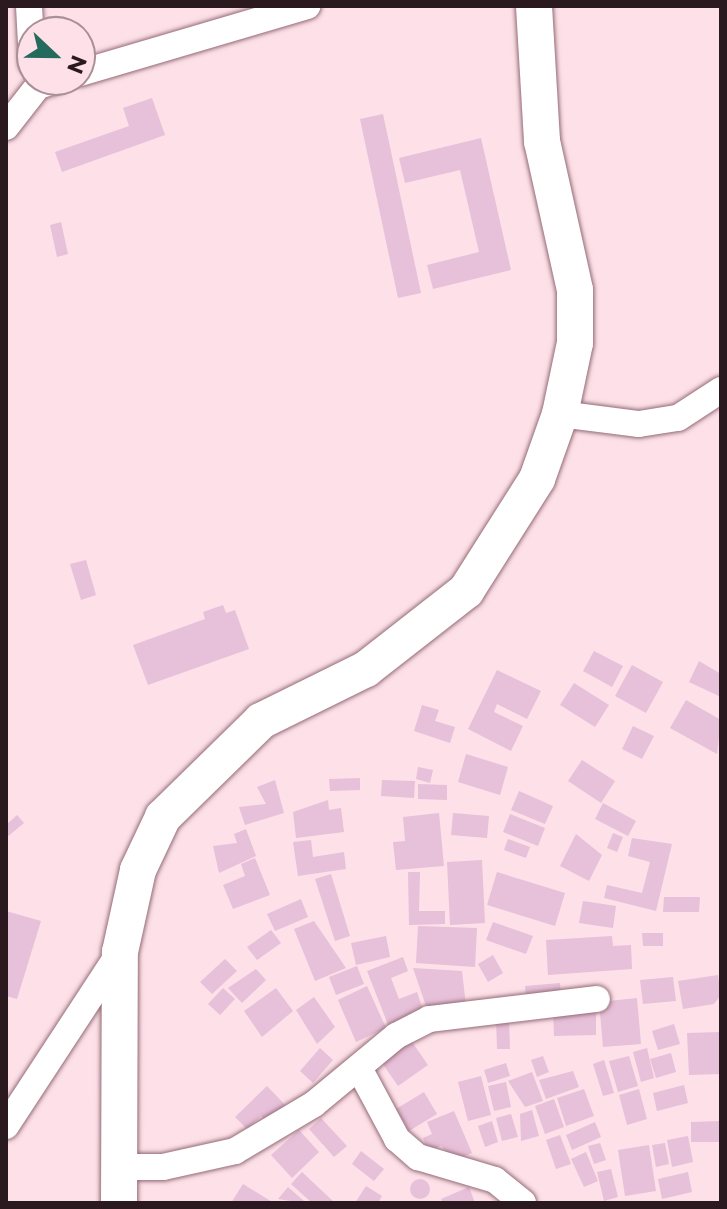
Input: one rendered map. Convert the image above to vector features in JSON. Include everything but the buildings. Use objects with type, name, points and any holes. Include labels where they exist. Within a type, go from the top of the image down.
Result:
[{"type":"highway","points":[[119,1203],[123,1167],[120,952],[138,870],[163,817],[261,721],[366,669],[466,591],[537,479],[560,414],[575,343],[575,290],[542,141],[534,6]]},
{"type":"street","points":[[96,68],[307,6]]},
{"type":"street","points":[[6,127],[28,96]]},
{"type":"street","points":[[560,414],[639,424],[678,418],[721,390]]},
{"type":"street","points":[[6,1126],[120,952]]},
{"type":"street","points":[[123,1167],[163,1167],[235,1151],[429,1019],[597,999]]},
{"type":"street","points":[[359,1068],[397,1139],[418,1157],[495,1180],[523,1203]]}]
